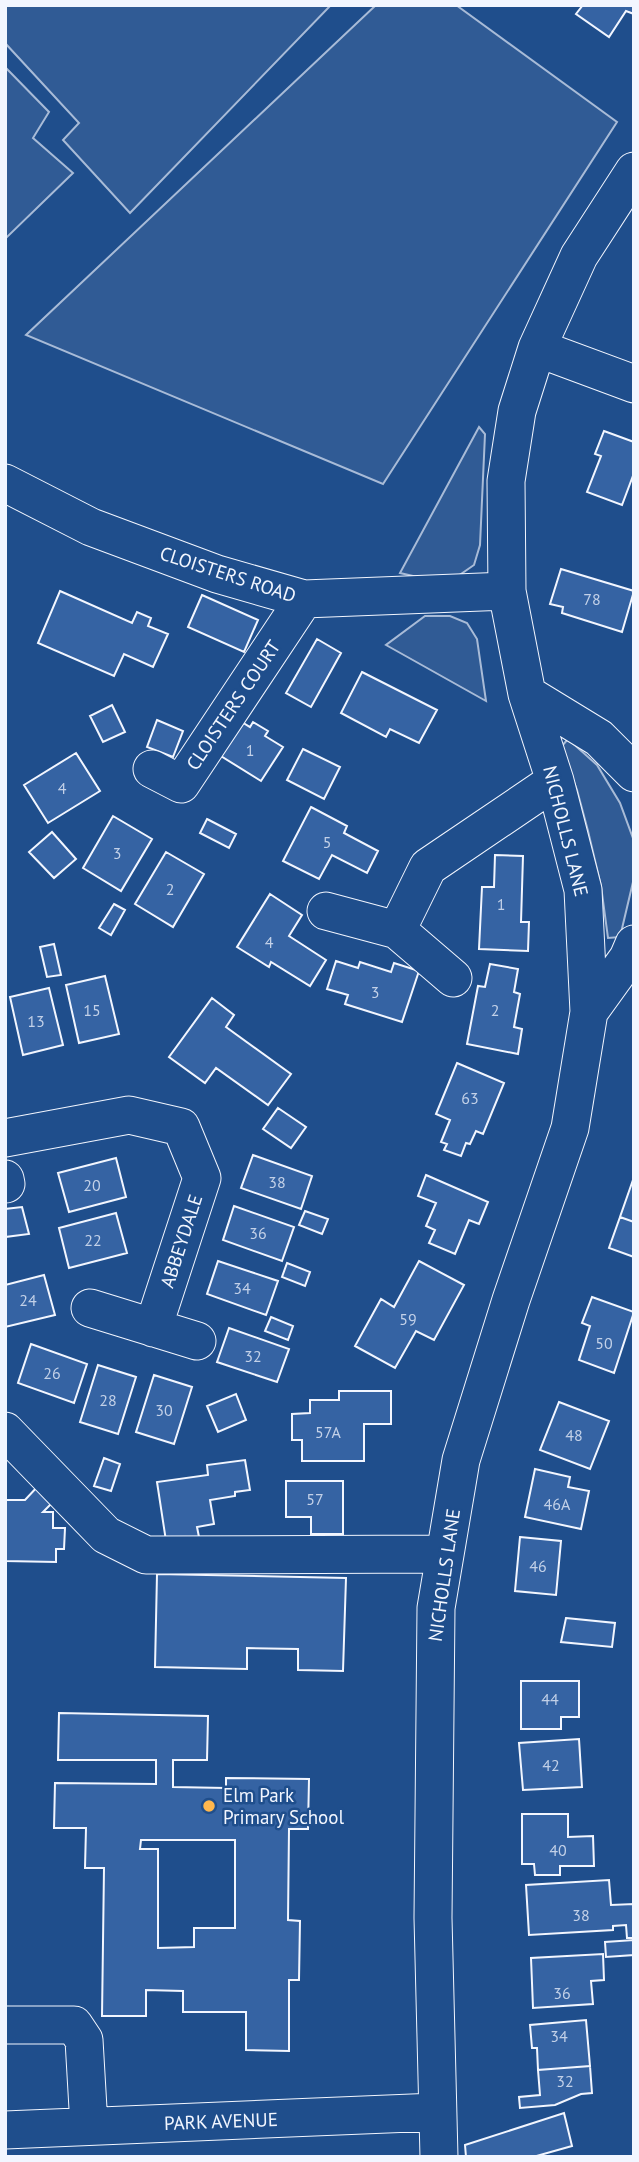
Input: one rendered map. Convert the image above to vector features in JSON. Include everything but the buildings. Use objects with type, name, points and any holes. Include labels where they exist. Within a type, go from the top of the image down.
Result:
[{"type":"street","name":"NICHOLLS LANE","points":[[439,2157],[433,1918],[436,1608],[461,1460],[511,1300],[570,1128],[589,1013],[583,890],[555,780],[527,694],[507,591],[506,481],[517,411],[537,348],[579,256],[634,171]]},
{"type":"street","points":[[537,348],[634,384]]},
{"type":"street","name":"CLOISTERS ROAD","points":[[5,483],[92,527],[217,574],[304,599],[507,591]]},
{"type":"street","name":"CLOISTERS COURT","points":[[152,769],[181,784],[304,599]]},
{"type":"street","points":[[527,694],[599,738],[634,772]]},
{"type":"street","points":[[397,930],[428,867],[555,780]]},
{"type":"street","points":[[326,911],[397,930],[453,978]]},
{"type":"street","name":"NICHOLLS LANE","points":[[589,1013],[628,958],[634,944]]},
{"type":"street","name":"ABBEYDALE","points":[[5,1138],[129,1115],[181,1127],[202,1178],[153,1328]]},
{"type":"street","points":[[5,1179],[6,1184]]},
{"type":"street","points":[[90,1308],[197,1342]]},
{"type":"street","points":[[5,1431],[106,1535],[146,1555],[445,1554]]},
{"type":"street","points":[[5,2025],[74,2025],[84,2040],[89,2126]]},
{"type":"street","name":"PARK AVENUE","points":[[5,2130],[436,2112]]},
{"type":"shaded area","points":[[5,5],[331,5],[130,213],[63,140],[79,123],[5,43]]},
{"type":"shaded area","points":[[376,5],[456,5],[617,122],[383,484],[26,335]]},
{"type":"shaded area","points":[[5,67],[49,112],[33,138],[73,173],[5,239]]},
{"type":"shaded area","points":[[479,427],[485,434],[480,545],[474,565],[458,576],[435,581],[400,573]]},
{"type":"shaded area","points":[[425,616],[450,616],[467,623],[477,639],[486,701],[386,645]]},
{"type":"shaded area","points":[[568,739],[597,765],[620,803],[634,841],[633,882],[620,937],[608,938],[601,886],[588,831],[561,747]]},
{"type":"place","name":"Elm Park Primary School","points":[[209,1806]]}]
